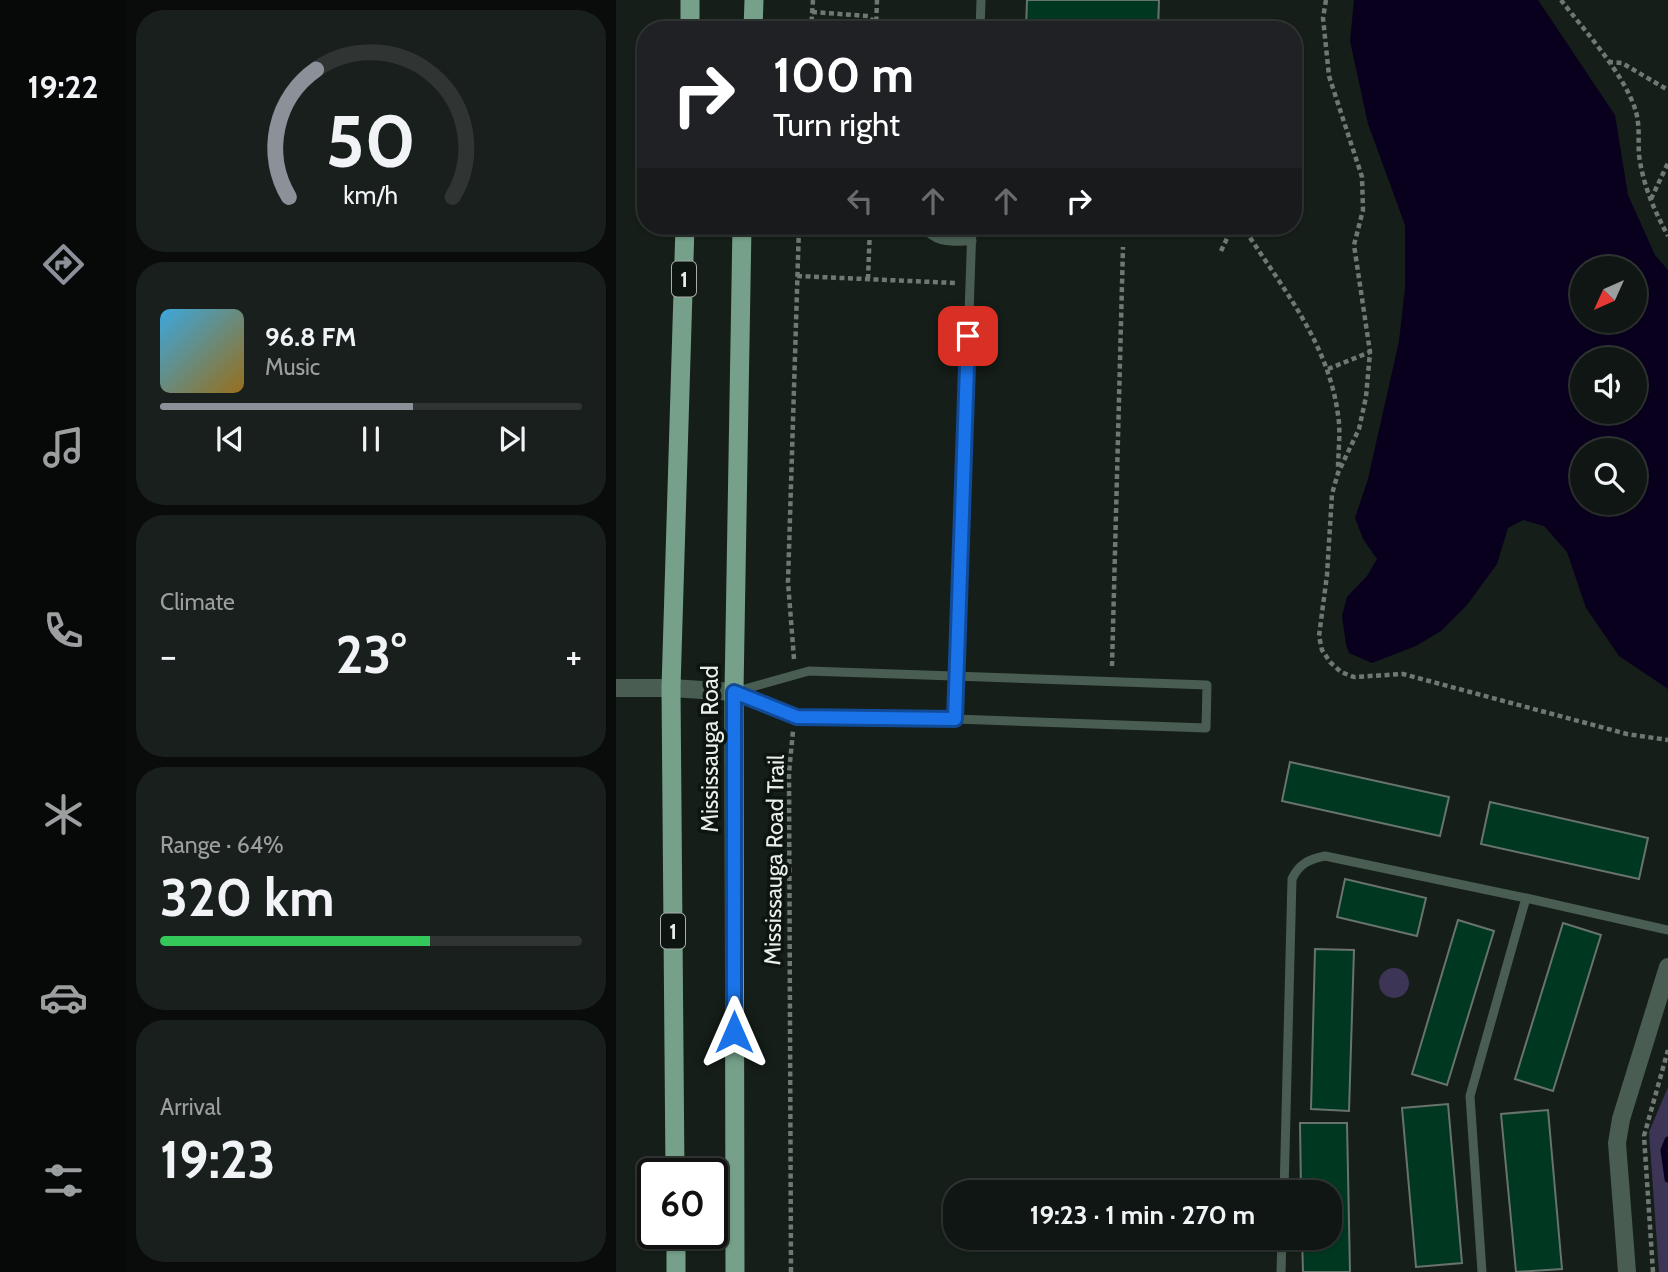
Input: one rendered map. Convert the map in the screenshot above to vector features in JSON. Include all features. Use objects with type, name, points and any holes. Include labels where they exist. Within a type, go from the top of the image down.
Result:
[{"type":"main road","points":[[690,0],[690,21]]},
{"type":"main road","points":[[753,21],[754,0]]},
{"type":"main road","name":"Mississauga Road","points":[[675,1158],[671,688],[685,235]]},
{"type":"main road","name":"Mississauga Road","points":[[735,1272],[734,692],[742,235]]},
{"type":"main road","points":[[676,1249],[676,1272]]},
{"type":"street","points":[[616,688],[734,692]]},
{"type":"street","points":[[1628,1272],[1617,1143],[1621,1119],[1668,967]]},
{"type":"lane","points":[[980,21],[981,0]]},
{"type":"lane","points":[[932,235],[937,240],[972,241]]},
{"type":"lane","points":[[955,719],[972,235]]},
{"type":"lane","points":[[809,671],[1207,685],[1206,729],[955,719],[797,717],[734,692],[809,671]]},
{"type":"lane","points":[[1284,1180],[1292,879],[1297,869],[1310,859],[1325,856],[1668,930]]},
{"type":"lane","points":[[1482,1272],[1470,1096],[1526,898]]},
{"type":"lane","points":[[1281,1272],[1282,1250]]},
{"type":"path","points":[[812,21],[813,0]]},
{"type":"path","points":[[876,21],[877,0]]},
{"type":"path","points":[[1325,0],[1323,18],[1329,76],[1362,177],[1363,210],[1354,254],[1370,352],[1366,397],[1359,429],[1338,473],[1332,494],[1328,575],[1320,635],[1322,650],[1340,672],[1354,677],[1403,674],[1627,734],[1668,740]]},
{"type":"path","points":[[1561,0],[1630,96],[1637,113],[1639,155],[1650,200],[1668,236]]},
{"type":"path","points":[[813,12],[868,16],[872,21]]},
{"type":"path","points":[[1608,62],[1622,62],[1668,90]]},
{"type":"path","points":[[1650,200],[1668,163]]},
{"type":"path","points":[[794,652],[788,582],[799,235]]},
{"type":"path","points":[[868,279],[870,235]]},
{"type":"path","points":[[1221,251],[1231,235]]},
{"type":"path","points":[[1248,235],[1309,327],[1328,369],[1339,416],[1338,473]]},
{"type":"path","points":[[1112,682],[1123,247]]},
{"type":"path","points":[[797,276],[970,284]]},
{"type":"path","points":[[1328,369],[1370,352]]},
{"type":"path","name":"Mississauga Road Trail","points":[[790,1272],[789,773],[793,743]]},
{"type":"path","points":[[1653,1272],[1644,1136],[1668,1049]]},
{"type":"shaded area","points":[[1354,0],[1538,0],[1615,115],[1628,195],[1655,255],[1668,270],[1668,689],[1619,656],[1586,608],[1567,552],[1544,526],[1523,520],[1508,528],[1497,564],[1467,605],[1441,631],[1416,646],[1372,663],[1349,653],[1342,616],[1347,597],[1367,576],[1377,559],[1363,539],[1355,518],[1368,479],[1399,341],[1405,288],[1405,225],[1368,124],[1350,41]]},
{"type":"shaded area","points":[[1394,968],[1405,972],[1409,983],[1405,994],[1394,998],[1383,994],[1379,983],[1383,972]]},
{"type":"shaded area","points":[[1668,1087],[1668,1272],[1659,1272],[1649,1132]]},
{"type":"building","points":[[1027,0],[1159,0],[1158,21],[1026,21]]},
{"type":"building","points":[[1290,762],[1449,797],[1440,836],[1282,801]]},
{"type":"building","points":[[1490,802],[1648,838],[1639,879],[1481,844]]},
{"type":"building","points":[[1345,879],[1426,898],[1417,936],[1337,917]]},
{"type":"building","points":[[1458,920],[1494,931],[1447,1085],[1412,1074]]},
{"type":"building","points":[[1563,923],[1601,935],[1553,1091],[1515,1079]]},
{"type":"building","points":[[1315,949],[1354,950],[1349,1111],[1311,1109]]},
{"type":"building","points":[[1448,1104],[1462,1263],[1416,1267],[1402,1108]]},
{"type":"building","points":[[1548,1110],[1562,1269],[1516,1272],[1501,1114]]},
{"type":"building","points":[[1300,1123],[1347,1123],[1350,1272],[1303,1272],[1302,1250],[1342,1250],[1342,1180],[1301,1180]]},
{"type":"waterway","points":[[1668,1140],[1664,1150],[1668,1179]]},
{"type":"route","points":[[734,1032],[734,692],[797,717],[955,719],[968,336]]}]
